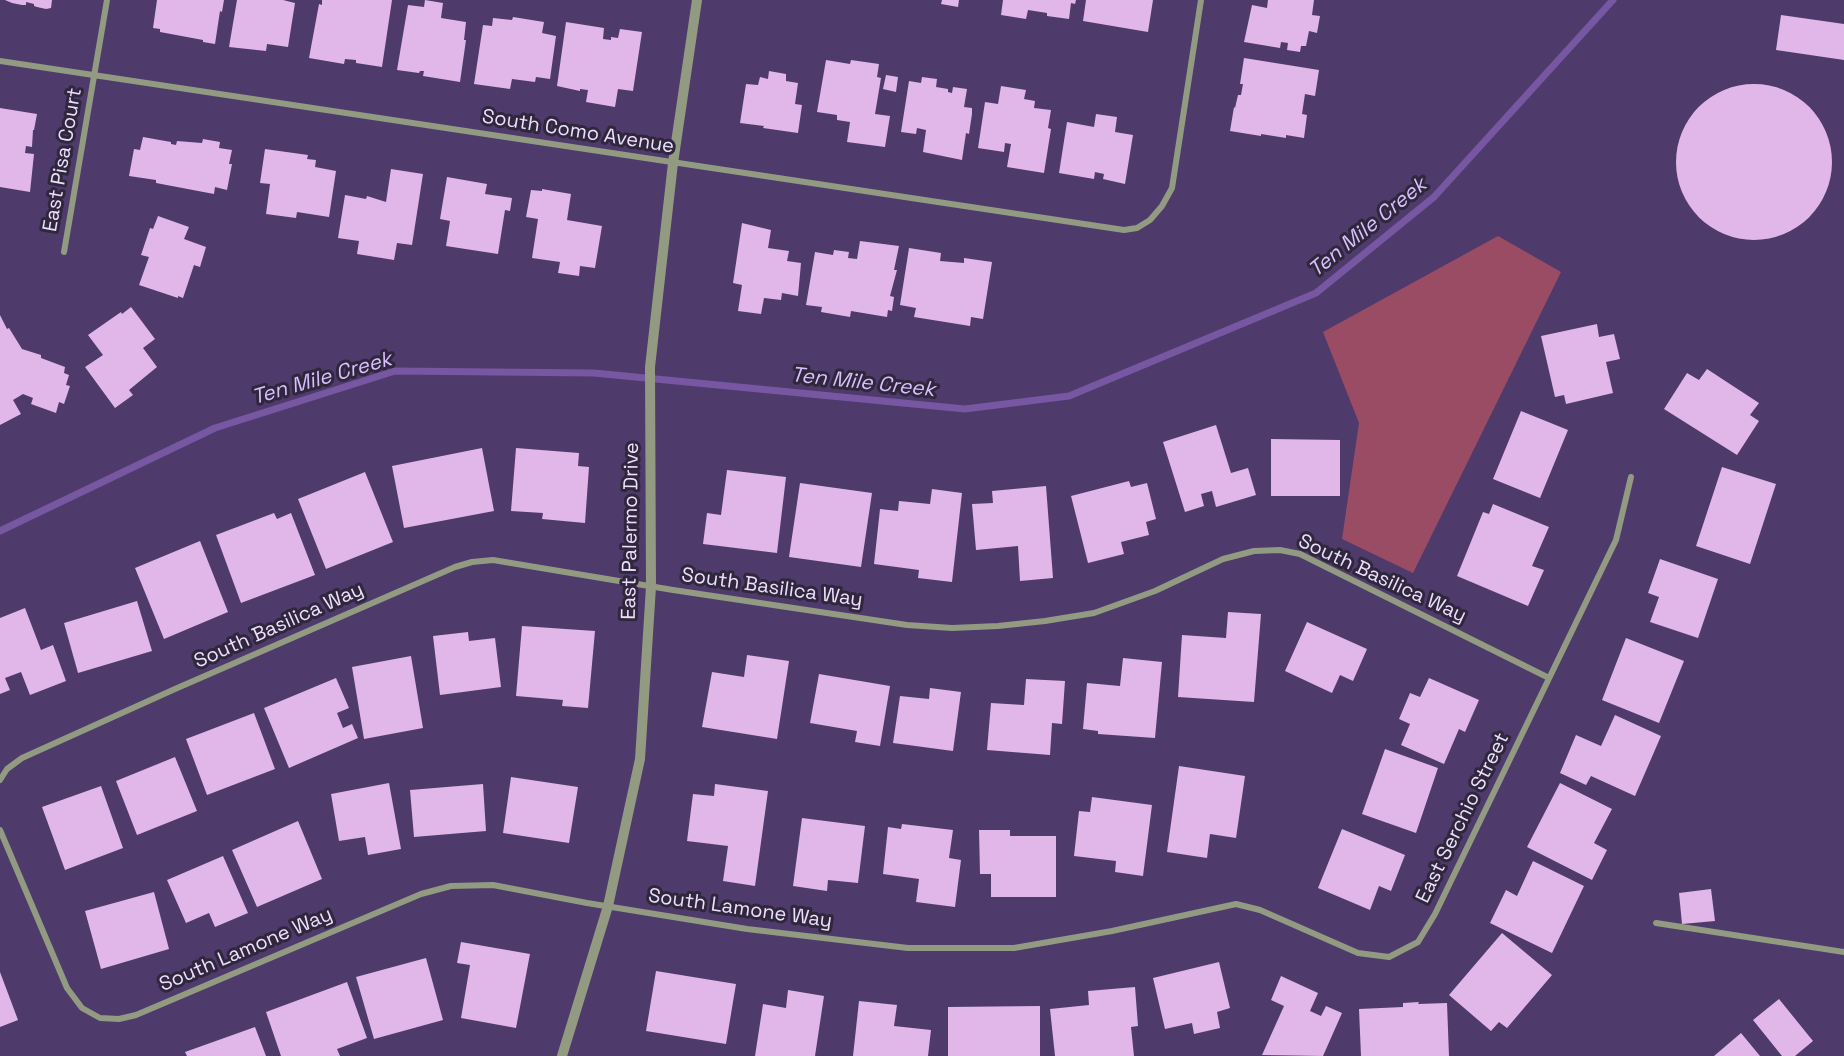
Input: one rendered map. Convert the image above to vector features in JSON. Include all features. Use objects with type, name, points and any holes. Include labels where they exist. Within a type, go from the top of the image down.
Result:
[{"type":"street","name":"East Pisa Court","points":[[64,252],[107,0]]},
{"type":"street","name":"East Palermo Drive","points":[[562,1056],[608,906],[640,759],[651,587],[650,367],[673,163],[697,0]]},
{"type":"street","name":"South Como Avenue","points":[[0,61],[1124,231],[1137,228],[1150,220],[1162,206],[1172,188],[1201,0]]},
{"type":"street","name":"East Serchio Street","points":[[1389,957],[1418,942],[1435,914],[1617,540],[1631,477]]},
{"type":"street","name":"South Basilica Way","points":[[0,780],[7,769],[22,758],[186,684],[455,567],[472,562],[493,560],[651,587],[907,625],[952,628],[998,627],[1094,613],[1155,591],[1223,559],[1254,551],[1280,550],[1300,554],[1549,678]]},
{"type":"street","name":"South Lamone Way","points":[[0,830],[66,988],[82,1008],[100,1018],[119,1019],[136,1015],[421,894],[451,886],[493,885],[747,929],[908,948],[1014,948],[1112,931],[1236,904],[1260,910],[1358,953],[1389,957]]},
{"type":"street","points":[[1656,923],[1844,952]]},
{"type":"shaded area","points":[[1498,236],[1561,272],[1413,573],[1342,539],[1359,423],[1323,332]]},
{"type":"building","points":[[5,0],[52,0],[51,8],[46,9],[26,2],[26,5],[22,5]]},
{"type":"building","points":[[157,0],[224,0],[215,44],[160,32],[160,29],[153,28]]},
{"type":"building","points":[[237,0],[283,0],[295,3],[288,47],[267,44],[266,51],[229,47]]},
{"type":"building","points":[[322,0],[392,0],[382,67],[356,63],[356,60],[345,59],[344,64],[309,58],[319,4],[322,5]]},
{"type":"building","points":[[425,0],[443,3],[441,18],[466,22],[460,82],[423,76],[424,71],[419,73],[397,70],[408,5],[424,7]]},
{"type":"building","points":[[942,0],[959,0],[958,7],[941,4]]},
{"type":"building","points":[[1003,0],[1076,0],[1075,4],[1071,3],[1069,19],[1028,10],[1026,19],[1001,15]]},
{"type":"building","points":[[1086,0],[1153,0],[1148,32],[1083,21]]},
{"type":"building","points":[[1268,0],[1314,0],[1312,15],[1320,16],[1317,33],[1309,31],[1306,46],[1301,46],[1300,52],[1287,50],[1288,43],[1281,42],[1280,48],[1244,42],[1252,5],[1267,8]]},
{"type":"building","points":[[1781,15],[1844,24],[1844,60],[1776,50]]},
{"type":"building","points":[[513,17],[544,22],[542,33],[556,36],[550,79],[536,77],[535,82],[512,79],[510,89],[474,84],[483,25],[492,26],[493,18],[512,20]]},
{"type":"building","points":[[566,22],[604,28],[603,39],[618,38],[620,29],[642,32],[633,91],[618,89],[615,107],[586,102],[588,90],[580,89],[580,91],[557,86]]},
{"type":"building","points":[[1244,58],[1319,70],[1315,96],[1305,94],[1302,114],[1307,115],[1304,138],[1286,135],[1286,138],[1261,134],[1261,136],[1230,131],[1234,107],[1238,95],[1241,95],[1243,84],[1240,84]]},
{"type":"building","points":[[826,60],[850,64],[851,60],[879,64],[877,77],[881,78],[875,114],[890,116],[885,147],[847,142],[850,122],[837,120],[837,115],[817,112]]},
{"type":"building","points":[[769,71],[786,74],[786,81],[798,83],[795,104],[802,105],[798,133],[740,123],[746,84],[758,85],[760,77],[768,79]]},
{"type":"building","points":[[886,75],[898,77],[896,92],[883,89]]},
{"type":"building","points":[[922,77],[937,79],[936,87],[948,89],[948,92],[952,93],[953,87],[967,89],[964,107],[972,108],[972,114],[969,134],[966,133],[962,160],[923,152],[926,130],[917,128],[916,134],[901,132],[909,81],[921,83]]},
{"type":"building","points":[[1754,84],[1784,90],[1809,107],[1826,132],[1832,162],[1826,192],[1809,217],[1784,234],[1754,240],[1724,234],[1699,217],[1682,192],[1676,162],[1682,132],[1699,107],[1724,90]]},
{"type":"building","points":[[1001,86],[1026,90],[1024,99],[1035,101],[1034,108],[1051,110],[1048,128],[1051,129],[1044,173],[1007,167],[1011,144],[1005,143],[1004,152],[978,148],[985,102],[998,104]]},
{"type":"building","points":[[0,108],[37,114],[32,147],[26,146],[25,153],[34,154],[30,192],[0,187]]},
{"type":"building","points":[[1096,114],[1117,117],[1115,132],[1133,135],[1125,184],[1103,179],[1104,174],[1095,172],[1094,179],[1059,173],[1067,122],[1094,127]]},
{"type":"building","points":[[143,137],[176,145],[177,141],[202,143],[203,139],[220,142],[219,148],[232,150],[227,190],[215,187],[214,194],[129,176],[134,149],[140,150]]},
{"type":"building","points":[[265,149],[308,155],[307,159],[316,160],[315,167],[336,171],[329,217],[297,212],[296,218],[266,214],[270,184],[260,183]]},
{"type":"building","points":[[391,169],[423,174],[412,245],[397,243],[394,260],[357,254],[359,241],[338,238],[345,195],[366,199],[367,196],[386,202]]},
{"type":"building","points":[[447,177],[487,184],[485,194],[512,198],[510,211],[505,210],[498,254],[446,246],[450,221],[440,219]]},
{"type":"building","points":[[542,189],[571,194],[567,220],[602,226],[595,268],[580,266],[579,276],[558,273],[560,262],[532,258],[538,219],[526,217],[531,190],[542,191]]},
{"type":"building","points":[[158,216],[189,227],[184,239],[206,247],[200,267],[194,265],[183,298],[139,285],[149,257],[141,255],[150,228],[153,229]]},
{"type":"building","points":[[742,223],[771,230],[768,248],[789,251],[787,261],[801,263],[798,296],[782,293],[781,300],[764,298],[761,314],[738,311],[742,285],[733,283]]},
{"type":"building","points":[[860,241],[899,246],[894,270],[897,270],[890,296],[894,297],[892,311],[888,310],[887,317],[851,311],[850,317],[821,312],[822,307],[806,305],[815,252],[833,255],[834,250],[849,252],[848,258],[857,259]]},
{"type":"building","points":[[909,248],[941,253],[940,261],[964,263],[964,258],[992,262],[983,319],[971,317],[970,326],[914,317],[916,308],[900,305]]},
{"type":"building","points":[[131,307],[155,339],[143,348],[157,367],[129,390],[133,395],[115,408],[85,367],[103,355],[88,335]]},
{"type":"building","points":[[0,315],[22,349],[41,355],[41,358],[65,367],[64,373],[69,375],[66,385],[70,386],[64,404],[59,402],[56,413],[31,404],[33,398],[23,394],[13,400],[21,414],[0,425]]},
{"type":"building","points":[[1597,324],[1599,337],[1614,334],[1620,359],[1606,362],[1613,393],[1566,404],[1564,395],[1555,397],[1541,336]]},
{"type":"building","points":[[1707,369],[1759,403],[1750,415],[1759,421],[1737,455],[1664,409],[1687,373],[1699,380]]},
{"type":"building","points":[[1521,411],[1568,430],[1540,498],[1493,479]]},
{"type":"building","points":[[1216,425],[1231,473],[1248,468],[1256,495],[1216,507],[1212,491],[1201,494],[1204,506],[1185,512],[1163,442]]},
{"type":"building","points":[[1271,439],[1340,440],[1340,496],[1271,496]]},
{"type":"building","points":[[482,448],[494,511],[404,528],[392,466]]},
{"type":"building","points":[[516,448],[579,453],[578,466],[589,467],[585,523],[542,519],[543,513],[511,511]]},
{"type":"building","points":[[1722,467],[1776,484],[1750,564],[1696,546]]},
{"type":"building","points":[[727,470],[786,477],[777,553],[703,544],[707,513],[721,515]]},
{"type":"building","points":[[365,472],[393,542],[326,569],[298,499]]},
{"type":"building","points":[[1129,481],[1131,487],[1147,483],[1156,519],[1146,522],[1149,535],[1121,542],[1124,554],[1088,563],[1071,496]]},
{"type":"building","points":[[800,483],[872,493],[861,567],[789,557]]},
{"type":"building","points":[[1046,486],[1053,578],[1020,581],[1018,546],[976,550],[972,504],[993,503],[992,491]]},
{"type":"building","points":[[932,489],[962,493],[952,582],[918,578],[919,570],[874,564],[880,509],[898,511],[899,501],[930,504]]},
{"type":"building","points":[[1493,504],[1549,527],[1532,566],[1544,570],[1528,606],[1457,576],[1483,512],[1489,514]]},
{"type":"building","points":[[274,513],[277,519],[291,513],[315,575],[241,603],[216,535]]},
{"type":"building","points":[[200,541],[228,612],[164,639],[135,568]]},
{"type":"building","points":[[1660,559],[1718,579],[1698,638],[1650,622],[1659,597],[1648,593]]},
{"type":"building","points":[[137,601],[152,651],[78,673],[64,623]]},
{"type":"building","points":[[25,608],[41,650],[53,645],[66,681],[30,695],[21,672],[5,678],[10,690],[0,694],[0,618]]},
{"type":"building","points":[[1228,612],[1261,614],[1254,702],[1178,697],[1182,635],[1226,638]]},
{"type":"building","points":[[1307,622],[1367,649],[1353,681],[1340,675],[1332,693],[1285,671]]},
{"type":"building","points":[[522,626],[595,631],[588,708],[562,706],[563,700],[516,696]]},
{"type":"building","points":[[468,632],[469,641],[495,638],[501,687],[440,695],[433,636]]},
{"type":"building","points":[[1626,638],[1684,661],[1659,723],[1602,700]]},
{"type":"building","points":[[747,655],[789,661],[777,739],[702,727],[712,672],[744,677]]},
{"type":"building","points":[[411,656],[423,728],[364,739],[352,667]]},
{"type":"building","points":[[1123,658],[1162,662],[1155,738],[1098,734],[1098,731],[1083,729],[1087,683],[1120,686]]},
{"type":"building","points":[[819,674],[890,686],[880,746],[855,742],[857,731],[810,723]]},
{"type":"building","points":[[336,678],[349,708],[337,713],[343,728],[352,724],[358,738],[289,768],[264,708]]},
{"type":"building","points":[[1429,678],[1479,700],[1465,732],[1459,729],[1444,764],[1401,745],[1410,724],[1399,719],[1410,693],[1420,697]]},
{"type":"building","points":[[1026,679],[1065,681],[1062,724],[1052,723],[1050,755],[987,750],[991,703],[1024,705]]},
{"type":"building","points":[[930,688],[961,692],[953,751],[893,743],[900,696],[929,699]]},
{"type":"building","points":[[254,713],[275,769],[207,795],[186,739]]},
{"type":"building","points":[[1615,715],[1661,736],[1635,796],[1591,776],[1586,785],[1560,773],[1576,735],[1601,746]]},
{"type":"building","points":[[1385,749],[1438,768],[1416,833],[1362,814]]},
{"type":"building","points":[[175,757],[197,811],[137,835],[116,781]]},
{"type":"building","points":[[1179,766],[1245,776],[1236,838],[1210,834],[1207,858],[1167,852]]},
{"type":"building","points":[[511,777],[578,787],[569,843],[503,833]]},
{"type":"building","points":[[389,783],[401,849],[368,855],[365,837],[339,841],[331,794]]},
{"type":"building","points":[[1560,783],[1612,809],[1594,843],[1607,850],[1592,880],[1527,847]]},
{"type":"building","points":[[483,784],[486,831],[414,837],[410,790]]},
{"type":"building","points":[[715,784],[768,791],[755,886],[723,881],[728,846],[687,841],[693,794],[714,796]]},
{"type":"building","points":[[101,786],[123,848],[65,870],[42,807]]},
{"type":"building","points":[[1092,797],[1152,805],[1143,876],[1115,872],[1116,861],[1074,856],[1079,811],[1090,812]]},
{"type":"building","points":[[802,818],[865,826],[858,883],[828,880],[827,891],[793,886]]},
{"type":"building","points":[[298,821],[322,879],[257,907],[232,850]]},
{"type":"building","points":[[902,824],[953,830],[949,858],[961,860],[955,907],[916,902],[919,879],[883,874],[888,827],[901,829]]},
{"type":"building","points":[[1342,829],[1405,855],[1391,891],[1379,886],[1370,910],[1318,888]]},
{"type":"building","points":[[979,830],[1010,830],[1010,836],[1056,836],[1056,897],[991,897],[991,874],[980,874]]},
{"type":"building","points":[[223,856],[248,913],[215,927],[209,913],[186,923],[167,880]]},
{"type":"building","points":[[1533,861],[1584,886],[1552,953],[1490,923],[1506,890],[1517,896]]},
{"type":"building","points":[[1711,889],[1715,921],[1682,924],[1679,893]]},
{"type":"building","points":[[154,892],[169,949],[101,969],[85,911]]},
{"type":"building","points":[[1502,933],[1552,975],[1507,1028],[1499,1022],[1491,1031],[1449,995]]},
{"type":"building","points":[[461,942],[530,954],[516,1028],[461,1018],[470,965],[457,963]]},
{"type":"building","points":[[426,958],[443,1020],[374,1039],[356,977]]},
{"type":"building","points":[[1219,962],[1230,1008],[1217,1012],[1220,1028],[1194,1034],[1192,1023],[1165,1029],[1153,978]]},
{"type":"building","points":[[656,971],[736,984],[726,1044],[646,1031]]},
{"type":"building","points":[[0,972],[18,1020],[0,1027]]},
{"type":"building","points":[[1281,976],[1318,993],[1310,1011],[1321,1016],[1326,1006],[1342,1013],[1323,1056],[1262,1055],[1284,1006],[1271,1000]]},
{"type":"building","points":[[347,982],[367,1038],[337,1049],[340,1056],[281,1056],[266,1012]]},
{"type":"building","points":[[1135,987],[1138,1026],[1131,1027],[1134,1056],[1055,1056],[1050,1009],[1089,1005],[1088,991]]},
{"type":"building","points":[[788,990],[824,996],[815,1056],[755,1056],[763,1004],[786,1008]]},
{"type":"building","points":[[1779,999],[1813,1041],[1795,1056],[1782,1056],[1753,1020]]},
{"type":"building","points":[[859,1001],[897,1005],[894,1026],[931,1030],[928,1056],[853,1056]]},
{"type":"building","points":[[1419,1002],[1418,1004],[1447,1003],[1449,1056],[1361,1056],[1359,1009],[1403,1007],[1403,1003]]},
{"type":"building","points":[[1040,1006],[1040,1056],[948,1056],[948,1007]]},
{"type":"building","points":[[255,1027],[266,1056],[187,1056],[185,1052]]},
{"type":"building","points":[[1741,1033],[1760,1056],[1714,1056]]},
{"type":"waterway","name":"Ten Mile Creek","points":[[0,531],[215,428],[395,371],[594,373],[965,409],[1069,396],[1316,293],[1434,197],[1613,0]]}]
